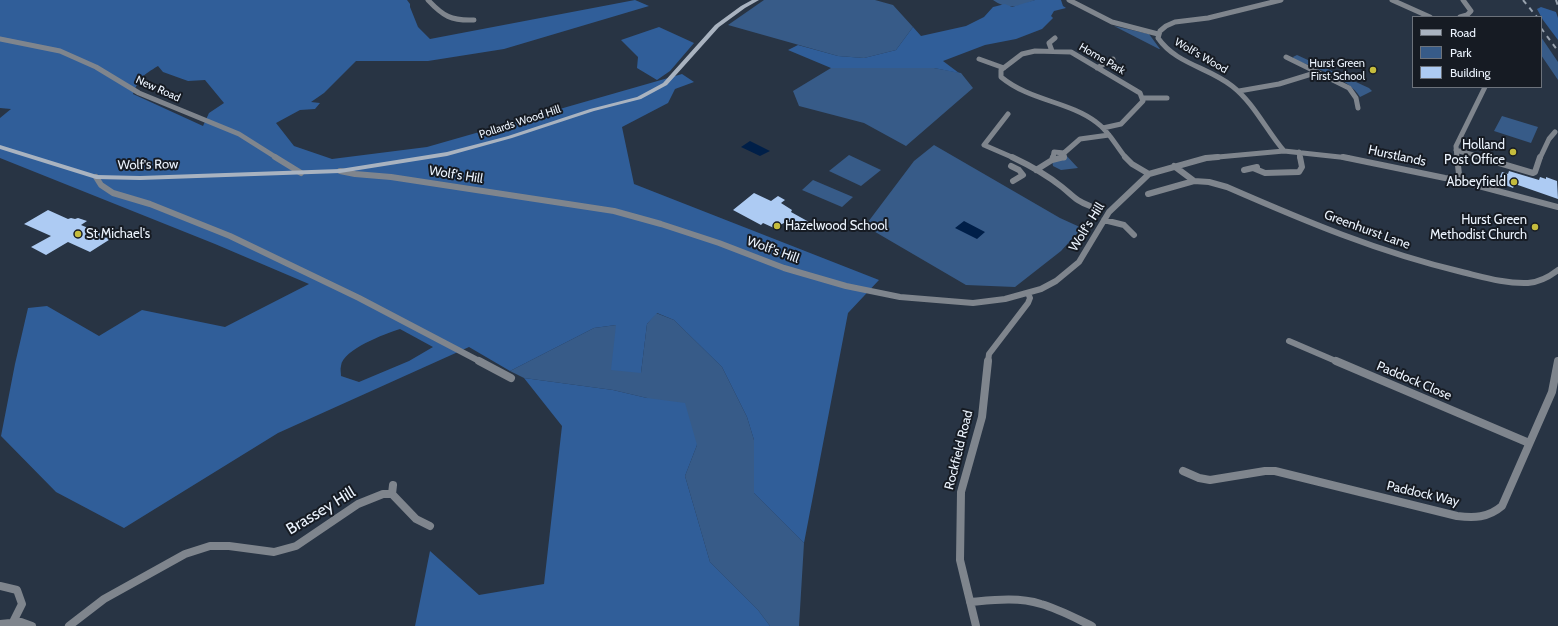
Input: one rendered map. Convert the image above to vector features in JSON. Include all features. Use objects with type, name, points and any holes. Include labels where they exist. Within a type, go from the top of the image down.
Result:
[{"type":"street","points":[[428,0],[450,19],[458,22],[474,20]]},
{"type":"street","name":"Pollards Wood Hill","points":[[301,173],[340,171],[447,154],[510,137],[592,110],[639,98],[665,84],[716,29],[743,7],[756,0]]},
{"type":"street","name":"Wolf's Wood","points":[[1069,0],[1091,12],[1123,26],[1158,34]]},
{"type":"street","name":"Wolf's Wood","points":[[1158,34],[1166,26],[1176,22],[1208,18],[1281,0]]},
{"type":"street","points":[[1392,0],[1428,16]]},
{"type":"street","points":[[1463,0],[1471,11],[1464,16]]},
{"type":"street","name":"Wolf's Wood","points":[[1158,34],[1158,38],[1161,43],[1170,52],[1221,79],[1239,91],[1284,151]]},
{"type":"street","points":[[1052,51],[1049,43],[1055,38]]},
{"type":"street","name":"New Road","points":[[0,39],[60,52],[96,67],[139,93],[239,134],[301,173]]},
{"type":"street","name":"Home Park","points":[[1004,68],[1022,54],[1035,51],[1070,52],[1140,93],[1142,98]]},
{"type":"street","points":[[1286,57],[1349,88],[1354,92],[1358,108]]},
{"type":"street","points":[[980,59],[1004,68],[1001,70],[1001,77],[1007,84],[1038,98],[1090,118],[1103,128],[1126,158],[1149,174]]},
{"type":"street","points":[[1097,68],[1113,59]]},
{"type":"street","points":[[1239,91],[1279,84],[1318,72]]},
{"type":"street","points":[[1462,179],[1459,174],[1456,150],[1458,142],[1485,88]]},
{"type":"street","points":[[1103,128],[1121,124],[1143,100],[1142,98],[1167,98]]},
{"type":"street","points":[[1008,114],[984,145],[1028,164],[1062,187],[1077,201],[1090,206]]},
{"type":"street","points":[[1456,150],[1533,173],[1536,172],[1542,153],[1552,134],[1555,132]]},
{"type":"street","points":[[1036,170],[1052,160],[1064,158],[1064,153],[1080,139],[1109,135]]},
{"type":"street","name":"Wolf's Row","points":[[0,147],[96,177],[140,178],[301,173]]},
{"type":"street","name":"Hurstlands","points":[[1149,174],[1174,166],[1221,156],[1284,151],[1299,152],[1359,159],[1445,178],[1462,179],[1475,186],[1558,207]]},
{"type":"street","points":[[1244,170],[1256,168],[1281,179],[1288,173],[1298,172],[1302,167],[1299,152]]},
{"type":"street","points":[[1019,170],[1028,164]]},
{"type":"street","points":[[1011,166],[1023,174],[1013,181]]},
{"type":"street","points":[[1174,166],[1194,181]]},
{"type":"street","name":"Wolf's Hill","points":[[340,171],[355,174],[391,177],[614,211],[661,224],[719,243],[784,268],[862,290],[900,297],[973,303],[1004,300],[1041,289],[1056,281],[1079,262],[1109,212],[1123,197],[1149,174]]},
{"type":"street","points":[[96,177],[101,186],[113,193],[150,204],[230,236],[359,298],[511,378]]},
{"type":"street","name":"Greenhurst Lane","points":[[1148,194],[1194,181],[1209,182],[1227,187],[1354,240],[1398,255],[1444,268],[1513,282],[1535,282],[1555,277],[1558,270]]},
{"type":"street","points":[[1104,220],[1124,225],[1134,235]]},
{"type":"street","name":"Rockfield Road","points":[[976,626],[960,560],[961,492],[982,417],[989,354],[1028,303],[1030,298],[1028,293]]},
{"type":"street","name":"Paddock Close","points":[[1289,341],[1529,443]]},
{"type":"street","name":"Paddock Way","points":[[1182,471],[1199,478],[1210,480],[1265,471],[1275,471],[1473,518],[1487,517],[1496,512],[1502,506],[1552,392],[1558,360]]},
{"type":"street","name":"Brassey Hill","points":[[69,626],[104,599],[185,554],[210,546],[229,546],[257,551],[274,552],[296,546],[358,504],[392,489],[416,519],[430,526]]},
{"type":"street","points":[[0,586],[17,590],[22,604],[13,622]]},
{"type":"street","points":[[970,602],[1003,599],[1028,601],[1043,604],[1092,626]]},
{"type":"street","points":[[0,624],[13,622],[28,623],[32,626]]},
{"type":"green space","points":[[764,0],[875,0],[893,5],[913,27],[896,50],[864,58],[838,56],[728,25]]},
{"type":"green space","points":[[993,0],[1035,0],[1018,6],[1008,6]]},
{"type":"green space","points":[[1114,26],[1149,34],[1160,49],[1159,49]]},
{"type":"green space","points":[[1542,38],[1558,62],[1558,80],[1542,56]]},
{"type":"green space","points":[[1297,55],[1369,88],[1372,91],[1360,97],[1355,90],[1340,79],[1294,59],[1293,57]]},
{"type":"green space","points":[[831,68],[934,68],[961,73],[973,88],[906,146],[864,123],[799,106],[793,91]]},
{"type":"green space","points":[[1502,116],[1538,127],[1531,143],[1494,131]]},
{"type":"green space","points":[[934,145],[1060,218],[1082,228],[1061,251],[1015,287],[966,285],[865,226],[914,161]]},
{"type":"green space","points":[[1064,153],[1078,168],[1061,170],[1053,166],[1052,160]]},
{"type":"green space","points":[[849,155],[881,170],[861,186],[829,171]]},
{"type":"green space","points":[[813,180],[853,197],[842,207],[802,190]]},
{"type":"green space","points":[[656,313],[674,320],[722,367],[747,417],[754,440],[754,493],[804,543],[799,626],[770,626],[758,610],[710,562],[685,476],[697,445],[647,398],[613,390],[524,378],[510,371],[594,328],[616,325],[641,373],[647,324]]},
{"type":"shaded area","points":[[0,0],[407,0],[410,4],[418,27],[430,39],[635,0],[649,6],[504,49],[428,61],[356,61],[324,93],[311,102],[320,103],[315,109],[300,110],[276,123],[294,146],[332,159],[427,147],[682,74],[694,82],[675,89],[668,103],[622,127],[634,184],[879,280],[848,313],[804,543],[754,493],[754,440],[747,417],[722,367],[674,320],[657,313],[647,324],[641,373],[611,370],[616,325],[594,328],[510,371],[469,347],[278,433],[124,528],[56,492],[1,436],[28,308],[47,306],[99,336],[142,310],[225,327],[309,284],[215,244],[0,158],[0,118],[11,109],[0,108]],"holes":[[[158,66],[163,72],[188,81],[205,80],[224,103],[209,113],[203,126],[133,94],[142,77]],[[400,329],[433,347],[409,361],[359,382],[341,376],[341,366],[343,360],[349,354],[366,343]]]},
{"type":"shaded area","points":[[1035,0],[1061,0],[1063,6],[1066,8],[1054,11],[1051,16],[1053,18],[1042,29],[1016,39],[985,45],[943,61],[959,73],[934,68],[831,68],[788,50],[798,45],[838,56],[864,58],[896,50],[913,27],[921,36],[966,26],[984,17],[993,7],[1005,4],[1012,7]]},
{"type":"shaded area","points":[[1541,7],[1556,12],[1558,18],[1558,40],[1543,20],[1537,9]]},
{"type":"shaded area","points":[[659,27],[694,43],[670,71],[657,80],[637,68],[638,57],[621,40]]},
{"type":"shaded area","points":[[750,141],[770,151],[760,156],[741,147]]},
{"type":"shaded area","points":[[964,221],[985,232],[977,239],[955,228]]},
{"type":"shaded area","points":[[524,378],[613,390],[647,398],[685,403],[697,445],[685,476],[710,562],[758,610],[770,626],[415,626],[430,551],[479,595],[544,584],[562,426]]},
{"type":"building","name":"Abbeyfield","points":[[1509,171],[1539,180],[1540,177],[1546,179],[1546,177],[1557,181],[1558,199],[1515,184],[1513,188],[1498,182],[1502,172],[1508,174]]},
{"type":"building","name":"Hazelwood School","points":[[754,193],[771,201],[778,196],[785,200],[781,203],[792,210],[791,212],[809,222],[799,230],[784,223],[774,228],[763,223],[761,225],[733,210]]},
{"type":"building","name":"St Michael's","points":[[48,210],[68,219],[78,218],[87,221],[81,225],[112,238],[90,252],[68,242],[46,255],[31,247],[51,236],[24,224]]},
{"type":"railway","points":[[1523,0],[1536,16]]},
{"type":"railway","points":[[1556,0],[1558,6]]},
{"type":"railway","points":[[1542,29],[1558,51]]},
{"type":"place","name":"Hurst Green First School","points":[[1373,70]]},
{"type":"place","name":"Holland Post Office","points":[[1513,152]]},
{"type":"place","name":"Abbeyfield","points":[[1514,182]]},
{"type":"place","name":"Hazelwood School","points":[[777,226]]},
{"type":"place","name":"Hurst Green Methodist Church","points":[[1535,227]]},
{"type":"place","name":"St Michael's","points":[[78,234]]}]
